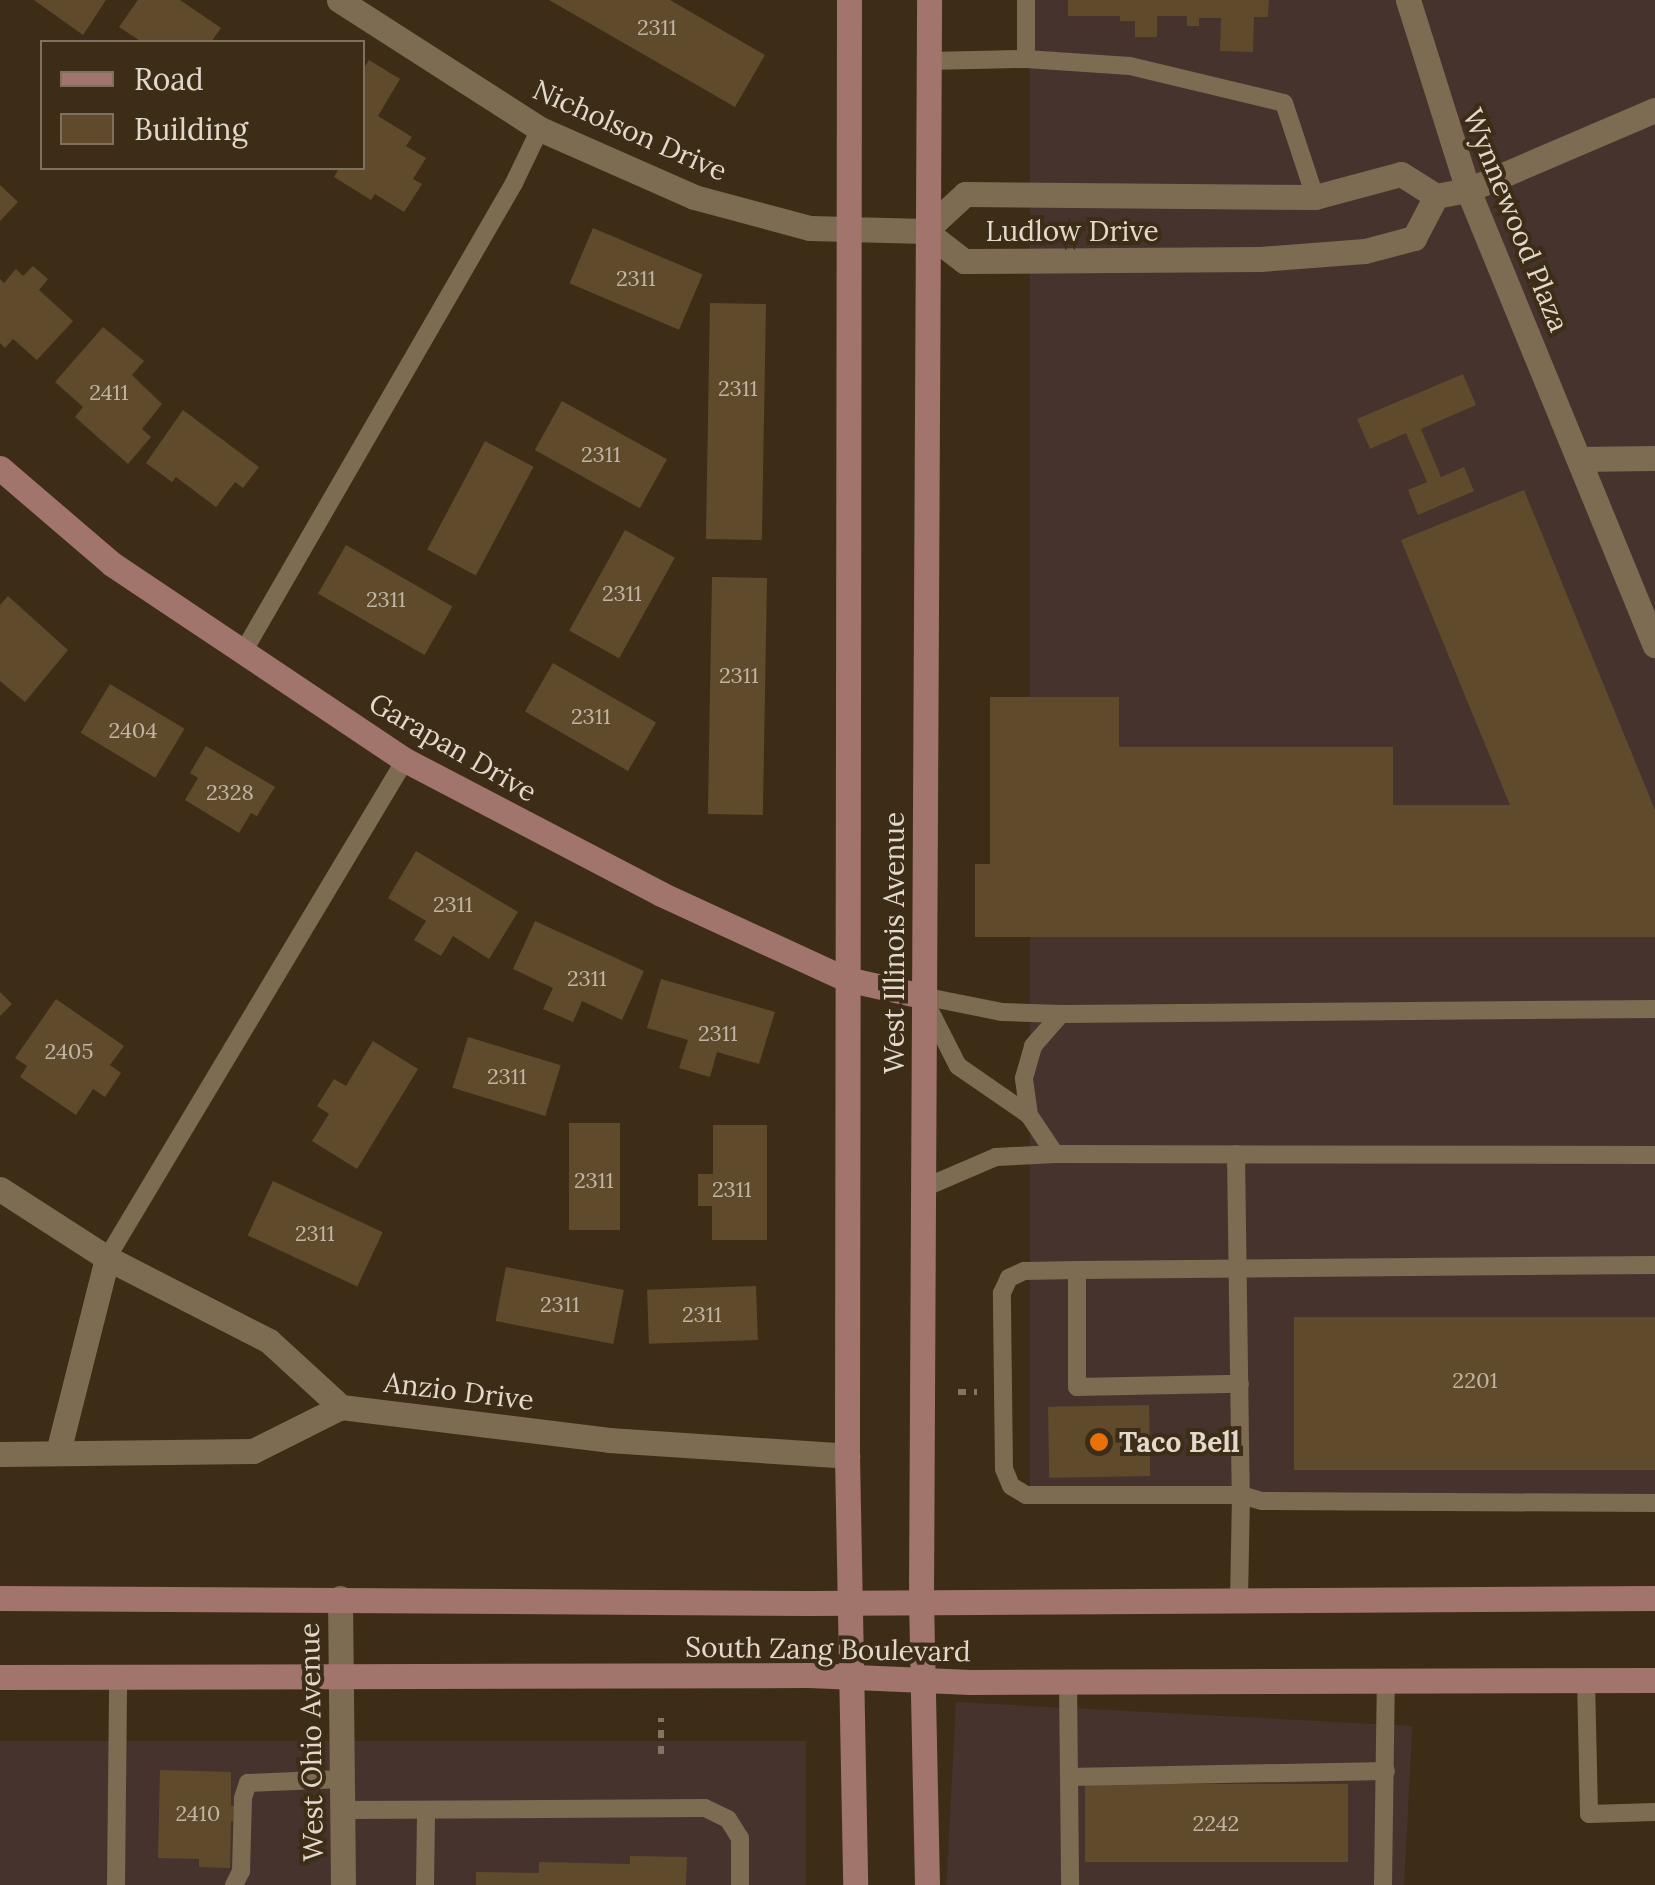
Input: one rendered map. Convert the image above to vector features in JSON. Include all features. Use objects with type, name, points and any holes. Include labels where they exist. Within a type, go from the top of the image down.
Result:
[{"type":"main road","name":"West Illinois Avenue","points":[[849,0],[847,1456],[855,1885]]},
{"type":"main road","name":"West Illinois Avenue","points":[[927,1885],[921,1599],[926,1187],[922,996],[928,0]]},
{"type":"main road","name":"Garapan Drive","points":[[0,468],[112,564],[406,760],[662,894],[846,978],[922,996]]},
{"type":"main road","name":"South Zang Boulevard","points":[[0,1598],[849,1602],[1655,1598]]},
{"type":"main road","name":"South Zang Boulevard","points":[[0,1677],[850,1677],[1068,1682],[1655,1680]]},
{"type":"street","name":"Wynnewood Plaza","points":[[1408,0],[1468,190],[1655,645]]},
{"type":"street","name":"Nicholson Drive","points":[[350,3],[540,128],[694,197],[810,228],[925,232]]},
{"type":"street","points":[[1436,196],[1468,190],[1655,110]]},
{"type":"street","name":"Ludlow Drive","points":[[1401,174],[1436,196],[1414,238],[1365,251],[1260,259],[964,261],[925,232],[964,194],[1315,197],[1401,174]]},
{"type":"street","points":[[1579,459],[1655,458]]},
{"type":"street","points":[[0,1189],[107,1258],[269,1341],[340,1407],[253,1451],[0,1454]]},
{"type":"street","points":[[58,1452],[107,1258]]},
{"type":"street","name":"Anzio Drive","points":[[340,1407],[609,1440],[847,1456]]},
{"type":"street","name":"West Ohio Avenue","points":[[340,1598],[342,1885]]},
{"type":"lane","points":[[1026,0],[1026,59]]},
{"type":"lane","points":[[928,61],[1026,59],[1130,66],[1284,103],[1315,197]]},
{"type":"lane","points":[[242,654],[514,183],[540,128]]},
{"type":"lane","points":[[107,1258],[406,760]]},
{"type":"lane","points":[[922,996],[1002,1012],[1061,1014],[1655,1009]]},
{"type":"lane","points":[[922,996],[958,1066],[1029,1115],[1055,1154]]},
{"type":"lane","points":[[1029,1115],[1024,1078],[1033,1046],[1061,1014]]},
{"type":"lane","points":[[926,1187],[996,1157],[1055,1154],[1655,1155]]},
{"type":"lane","points":[[1236,1154],[1240,1600]]},
{"type":"lane","points":[[1655,1265],[1024,1271],[1009,1278],[1002,1293],[1004,1469],[1010,1486],[1026,1495],[1655,1503]]},
{"type":"lane","points":[[1078,1270],[1078,1387],[1240,1384]]},
{"type":"lane","points":[[116,1885],[118,1677]]},
{"type":"lane","points":[[1586,1680],[1589,1814],[1655,1812]]},
{"type":"lane","points":[[1383,1885],[1386,1681]]},
{"type":"lane","points":[[1068,1682],[1070,1885]]},
{"type":"lane","points":[[1069,1777],[1386,1772]]},
{"type":"lane","points":[[234,1885],[241,1871],[248,1783],[342,1780]]},
{"type":"lane","points":[[344,1810],[705,1808],[728,1819],[740,1838],[740,1885]]},
{"type":"lane","points":[[425,1885],[426,1812]]},
{"type":"path","points":[[661,1754],[662,1718]]},
{"type":"shaded area","points":[[1030,0],[1655,0],[1655,1494],[1030,1494]]},
{"type":"shaded area","points":[[956,1702],[1412,1726],[1404,1885],[946,1885]]},
{"type":"shaded area","points":[[0,1741],[806,1741],[806,1885],[0,1885]]},
{"type":"building","points":[[34,0],[106,0],[83,35]]},
{"type":"building","points":[[138,0],[180,0],[221,28],[212,40],[139,40],[119,27]]},
{"type":"building","points":[[549,0],[670,0],[765,55],[735,107]]},
{"type":"building","points":[[1068,0],[1269,0],[1268,17],[1254,17],[1253,52],[1220,51],[1221,18],[1199,18],[1199,26],[1187,26],[1187,16],[1157,16],[1157,37],[1135,37],[1135,21],[1120,21],[1120,16],[1068,16]]},
{"type":"building","points":[[369,60],[400,79],[378,116],[412,137],[406,146],[426,158],[413,179],[422,184],[404,212],[375,194],[371,200],[334,177],[338,170],[365,170],[365,66]]},
{"type":"building","points":[[0,185],[18,202],[0,221]]},
{"type":"building","points":[[593,228],[703,274],[679,330],[570,283]]},
{"type":"building","points":[[33,266],[48,279],[39,290],[73,321],[37,360],[13,339],[5,348],[0,343],[0,279],[4,283],[16,269],[23,276]]},
{"type":"building","points":[[710,303],[766,304],[762,540],[706,539]]},
{"type":"building","points":[[103,327],[144,361],[132,375],[162,404],[142,429],[151,437],[128,464],[75,417],[83,407],[55,382]]},
{"type":"building","points":[[1463,374],[1476,405],[1421,429],[1441,477],[1464,467],[1474,491],[1418,515],[1408,490],[1427,482],[1406,433],[1370,449],[1357,419]]},
{"type":"building","points":[[562,401],[667,459],[640,508],[535,450]]},
{"type":"building","points":[[183,410],[259,467],[243,488],[235,482],[216,507],[176,477],[172,482],[146,463]]},
{"type":"building","points":[[485,441],[534,467],[476,575],[427,550]]},
{"type":"building","points":[[1524,490],[1655,810],[1655,937],[975,937],[975,864],[990,864],[990,697],[1119,697],[1119,747],[1393,747],[1393,805],[1510,805],[1401,540]]},
{"type":"building","points":[[625,530],[675,558],[619,658],[569,631]]},
{"type":"building","points":[[346,545],[453,606],[425,655],[318,593]]},
{"type":"building","points":[[712,577],[767,578],[763,815],[708,814]]},
{"type":"building","points":[[8,596],[68,650],[25,702],[0,681],[0,605]]},
{"type":"building","points":[[553,663],[656,722],[628,771],[525,711]]},
{"type":"building","points":[[110,684],[185,729],[155,778],[81,733]]},
{"type":"building","points":[[206,746],[275,787],[257,816],[251,813],[239,833],[185,800],[198,778],[190,773]]},
{"type":"building","points":[[416,851],[518,912],[489,959],[453,936],[441,956],[414,940],[426,921],[388,898]]},
{"type":"building","points":[[535,921],[644,971],[622,1020],[582,1001],[573,1022],[543,1009],[553,988],[513,969]]},
{"type":"building","points":[[661,979],[775,1012],[759,1064],[717,1052],[710,1077],[679,1068],[688,1040],[647,1028]]},
{"type":"building","points":[[0,992],[12,1004],[0,1016]]},
{"type":"building","points":[[56,999],[124,1046],[110,1065],[121,1073],[105,1097],[93,1089],[76,1115],[20,1077],[27,1066],[15,1058]]},
{"type":"building","points":[[468,1037],[561,1065],[545,1116],[453,1088]]},
{"type":"building","points":[[373,1041],[418,1069],[357,1169],[312,1141],[329,1114],[317,1106],[334,1079],[346,1086]]},
{"type":"building","points":[[569,1123],[620,1123],[620,1230],[569,1230]]},
{"type":"building","points":[[713,1125],[767,1125],[767,1240],[712,1240],[712,1206],[698,1206],[698,1174],[713,1174]]},
{"type":"building","points":[[273,1181],[383,1232],[357,1287],[248,1235]]},
{"type":"building","points":[[506,1267],[624,1290],[613,1344],[496,1321]]},
{"type":"building","points":[[756,1286],[758,1340],[649,1344],[647,1290]]},
{"type":"building","points":[[1294,1317],[1655,1317],[1655,1470],[1294,1470]]},
{"type":"building","name":"Taco Bell","points":[[1149,1405],[1150,1476],[1049,1478],[1048,1407]]},
{"type":"building","points":[[160,1770],[231,1772],[231,1806],[236,1806],[236,1821],[231,1821],[230,1868],[199,1867],[199,1859],[158,1858]]},
{"type":"building","points":[[1085,1784],[1348,1784],[1348,1862],[1085,1862]]},
{"type":"building","points":[[630,1856],[687,1857],[686,1885],[476,1885],[476,1872],[539,1873],[539,1862],[630,1864]]},
{"type":"place","name":"Taco Bell","points":[[1099,1442]]}]
